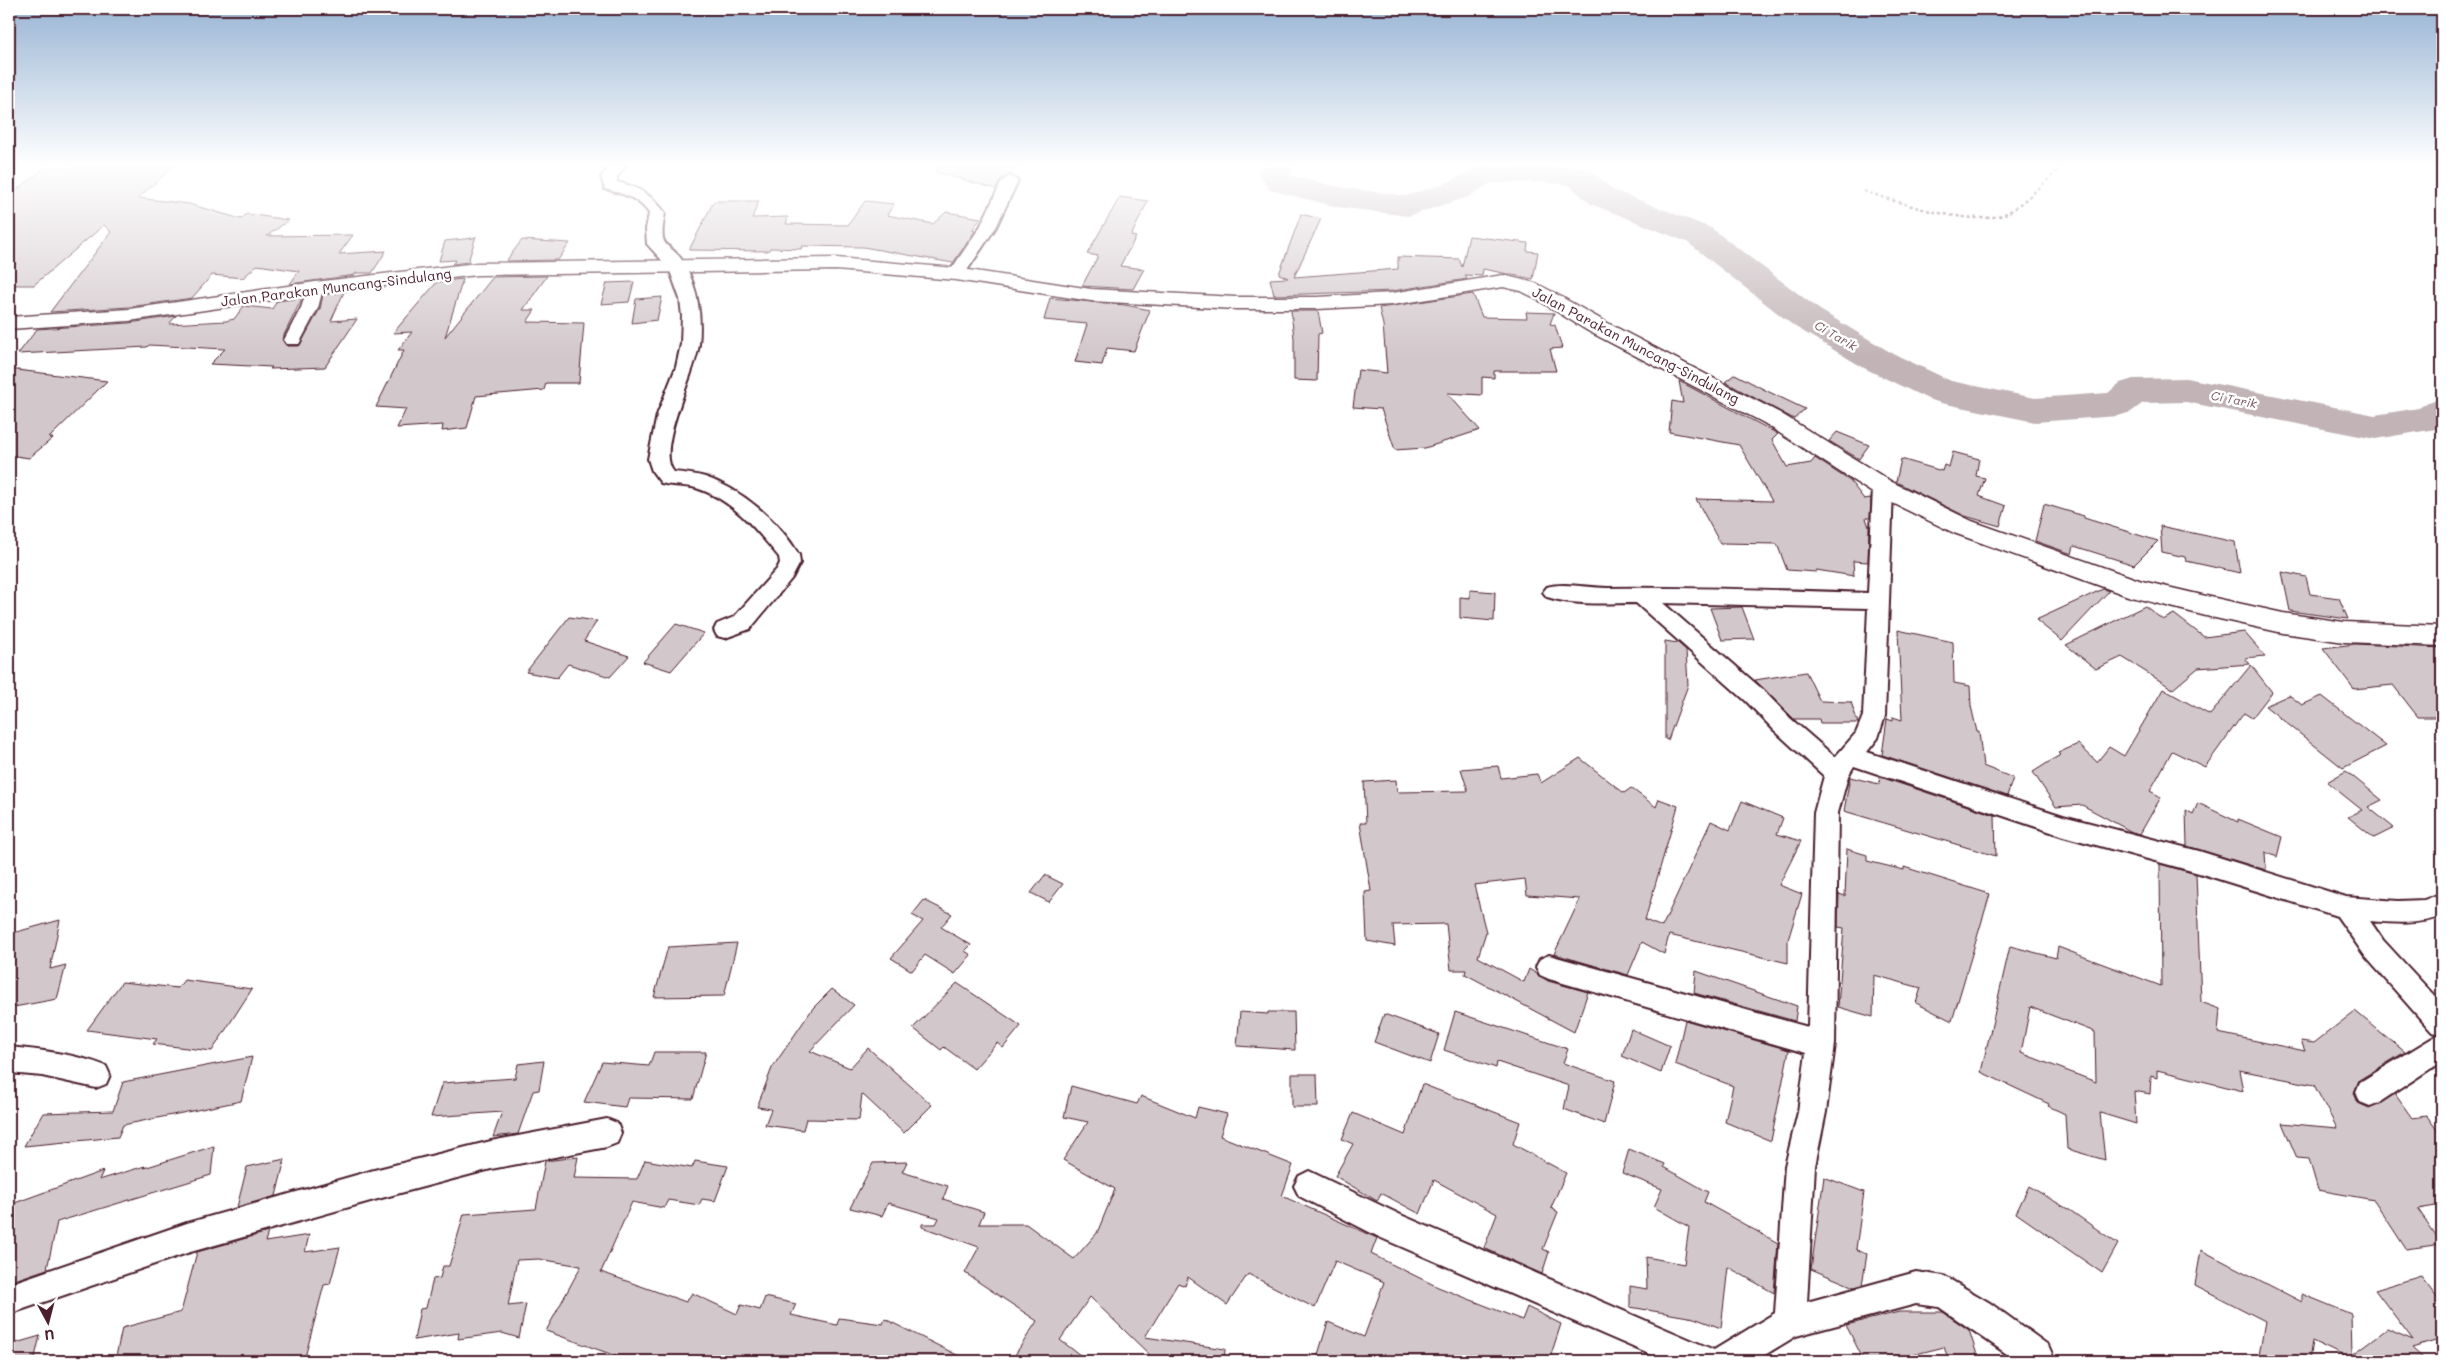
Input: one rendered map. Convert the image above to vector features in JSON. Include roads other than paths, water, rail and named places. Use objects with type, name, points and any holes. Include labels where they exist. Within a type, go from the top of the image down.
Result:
[{"type":"street","points":[[654,230],[655,244],[676,266],[689,299],[690,344],[685,367],[666,415],[658,459],[662,471],[668,478],[700,482],[733,500],[754,514],[789,555],[790,563],[785,573],[742,623],[725,630]]},
{"type":"street","points":[[956,274],[986,230]]},
{"type":"street","name":"Jalan Parakan Muncang-Sindulang","points":[[9,323],[129,315],[315,288],[477,269],[836,264],[956,274],[1091,295],[1235,303],[1317,303],[1392,299],[1504,281],[1542,294],[1596,326],[1732,396],[1883,488],[1963,527],[2137,589],[2206,606],[2292,624],[2344,632],[2442,636]]},
{"type":"street","points":[[292,340],[299,324],[314,302],[315,288]]},
{"type":"street","points":[[1790,1322],[1800,1166],[1812,1112],[1820,1044],[1826,813],[1843,764],[1866,738],[1874,716],[1883,488]]},
{"type":"street","points":[[1554,592],[1586,596],[1880,601]]},
{"type":"street","points":[[1661,596],[1782,724],[1843,764],[2199,862],[2346,908],[2398,912],[2424,911],[2442,904]]},
{"type":"street","points":[[2346,908],[2374,948],[2442,1023]]},
{"type":"street","points":[[1549,966],[1820,1044]]},
{"type":"street","points":[[2370,1092],[2442,1046]]},
{"type":"street","points":[[9,1060],[42,1063],[96,1075]]},
{"type":"street","points":[[9,1299],[187,1238],[374,1185],[491,1155],[608,1133]]},
{"type":"street","points":[[1309,1186],[1390,1226],[1702,1361]]},
{"type":"street","points":[[1725,1361],[1790,1322],[1916,1288],[1944,1292],[1979,1314],[2037,1356]]},
{"type":"waterway","name":"Ci Tarik","points":[[1686,230],[1699,235],[1807,318],[1877,360],[1941,391],[2035,410],[2118,404],[2133,391],[2186,390],[2375,427],[2429,419],[2442,411]]}]
